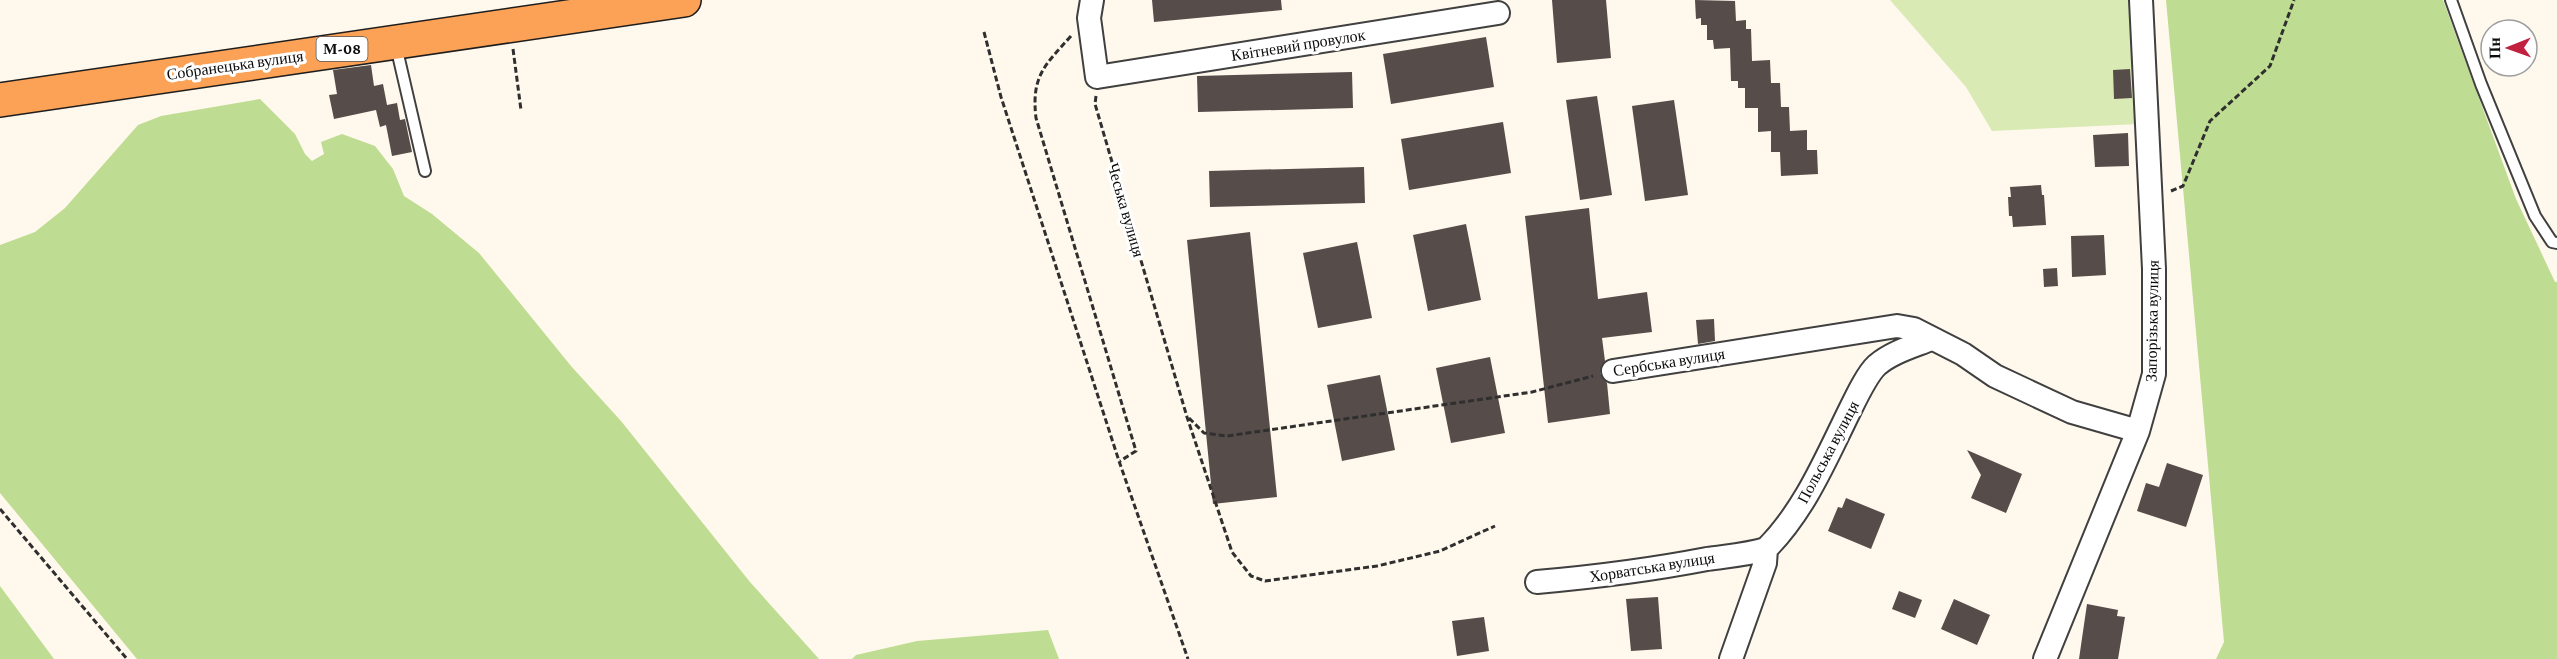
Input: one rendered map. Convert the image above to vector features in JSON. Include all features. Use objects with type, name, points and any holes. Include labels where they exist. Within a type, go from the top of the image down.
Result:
[{"type":"highway","name":"Собранецька вулиця","points":[[0,100],[684,0]]},
{"type":"street","name":"Запорізька вулиця","points":[[2045,659],[2138,431],[2154,374],[2154,269],[2141,0]]},
{"type":"street","points":[[1091,9],[1097,76]]},
{"type":"street","name":"Квітневий провулок","points":[[1097,76],[1498,13]]},
{"type":"street","name":"Сербська вулиця","points":[[1613,371],[1897,326],[1914,329],[1964,354],[1995,376],[2062,408],[2138,431]]},
{"type":"street","name":"Польська вулиця","points":[[1731,659],[1765,563],[1766,549],[1780,535],[1807,496],[1876,365],[1897,352],[1931,339]]},
{"type":"street","name":"Хорватська вулиця","points":[[1537,582],[1610,575],[1723,556],[1746,555],[1766,549]]},
{"type":"lane","points":[[2451,0],[2481,84],[2535,216],[2552,242],[2557,243]]},
{"type":"lane","points":[[395,41],[425,171]]},
{"type":"path","points":[[2151,201],[2183,186],[2210,121],[2270,66],[2294,0]]},
{"type":"path","points":[[1091,9],[1045,67],[1037,82],[1034,97],[1036,118],[1136,451],[1119,461]]},
{"type":"path","points":[[510,24],[521,110]]},
{"type":"path","points":[[984,32],[1001,97],[1119,461],[1188,659]]},
{"type":"path","name":"Чеська вулиця","points":[[1097,76],[1095,104],[1187,417],[1232,552],[1251,576],[1264,581],[1377,566],[1440,551],[1495,526]]},
{"type":"path","name":"Сербська вулиця","points":[[1187,417],[1204,433],[1227,436],[1532,392],[1613,371]]},
{"type":"path","points":[[0,509],[127,659]]},
{"type":"green space","points":[[1890,0],[2134,0],[2140,124],[1992,131],[1966,87]]},
{"type":"green space","points":[[2166,0],[2443,0],[2516,199],[2557,282],[2557,659],[2216,659],[2224,642]]},
{"type":"green space","points":[[260,99],[295,134],[305,154],[312,161],[324,154],[321,142],[342,134],[375,146],[393,169],[404,196],[432,214],[479,253],[571,366],[621,421],[750,582],[819,659],[137,659],[0,493],[0,245],[35,232],[65,208],[138,125],[161,116]]},
{"type":"green space","points":[[0,586],[54,659],[0,659]]},
{"type":"green space","points":[[1048,630],[1059,659],[852,659],[856,655],[917,641]]},
{"type":"building","points":[[1152,0],[1281,0],[1282,10],[1154,22]]},
{"type":"building","points":[[1552,0],[1606,0],[1611,58],[1557,63]]},
{"type":"building","points":[[1695,0],[1735,1],[1736,21],[1746,20],[1746,29],[1751,29],[1752,61],[1770,60],[1771,83],[1780,83],[1781,107],[1789,107],[1790,131],[1807,130],[1807,150],[1817,150],[1818,174],[1781,176],[1780,152],[1771,152],[1771,131],[1758,132],[1758,108],[1745,108],[1745,88],[1738,88],[1738,81],[1731,81],[1730,48],[1714,49],[1713,40],[1707,40],[1707,25],[1701,25],[1701,18],[1696,19]]},
{"type":"building","points":[[1486,37],[1494,87],[1391,104],[1383,54]]},
{"type":"building","points":[[371,65],[374,86],[383,84],[387,105],[397,103],[400,120],[405,119],[412,152],[392,156],[386,125],[380,127],[376,110],[334,119],[329,95],[337,94],[333,70]]},
{"type":"building","points":[[2130,69],[2132,98],[2114,99],[2113,70]]},
{"type":"building","points":[[1352,72],[1353,108],[1198,112],[1197,76]]},
{"type":"building","points":[[1597,96],[1612,195],[1580,200],[1566,100]]},
{"type":"building","points":[[1674,100],[1688,195],[1645,201],[1632,106]]},
{"type":"building","points":[[1503,122],[1511,173],[1409,190],[1401,139]]},
{"type":"building","points":[[2128,133],[2129,166],[2095,167],[2093,135]]},
{"type":"building","points":[[1364,167],[1365,203],[1210,207],[1209,171]]},
{"type":"building","points":[[2041,185],[2046,225],[2013,227],[2012,216],[2009,216],[2010,187]]},
{"type":"building","points":[[1589,208],[1598,299],[1647,292],[1652,332],[1602,338],[1605,361],[1600,373],[1607,383],[1610,414],[1548,423],[1525,216]]},
{"type":"building","points":[[1466,224],[1481,300],[1428,311],[1413,235]]},
{"type":"building","points":[[1250,232],[1277,497],[1213,504],[1187,240]]},
{"type":"building","points":[[2104,235],[2106,275],[2072,277],[2071,236]]},
{"type":"building","points":[[1357,242],[1372,318],[1318,328],[1303,253]]},
{"type":"building","points":[[2057,268],[2058,286],[2044,287],[2043,269]]},
{"type":"building","points":[[1714,319],[1715,341],[1698,344],[1696,320]]},
{"type":"building","points":[[1490,357],[1505,433],[1451,443],[1436,368]]},
{"type":"building","points":[[1380,375],[1395,450],[1342,461],[1327,385]]},
{"type":"building","points":[[1967,450],[2022,474],[2006,513],[1971,498],[1981,475]]},
{"type":"building","points":[[2167,463],[2203,475],[2186,527],[2137,511],[2146,483],[2159,487]]},
{"type":"building","points":[[1846,498],[1885,514],[1871,549],[1828,531],[1838,507],[1842,508]]},
{"type":"building","points":[[1899,591],[1922,600],[1915,618],[1892,609]]},
{"type":"building","points":[[1658,597],[1662,649],[1631,651],[1626,599]]},
{"type":"building","points":[[1954,599],[1990,615],[1977,645],[1941,629]]},
{"type":"building","points":[[2087,604],[2118,610],[2117,616],[2125,617],[2118,659],[2079,659]]},
{"type":"building","points":[[1484,617],[1489,651],[1457,656],[1452,621]]}]
